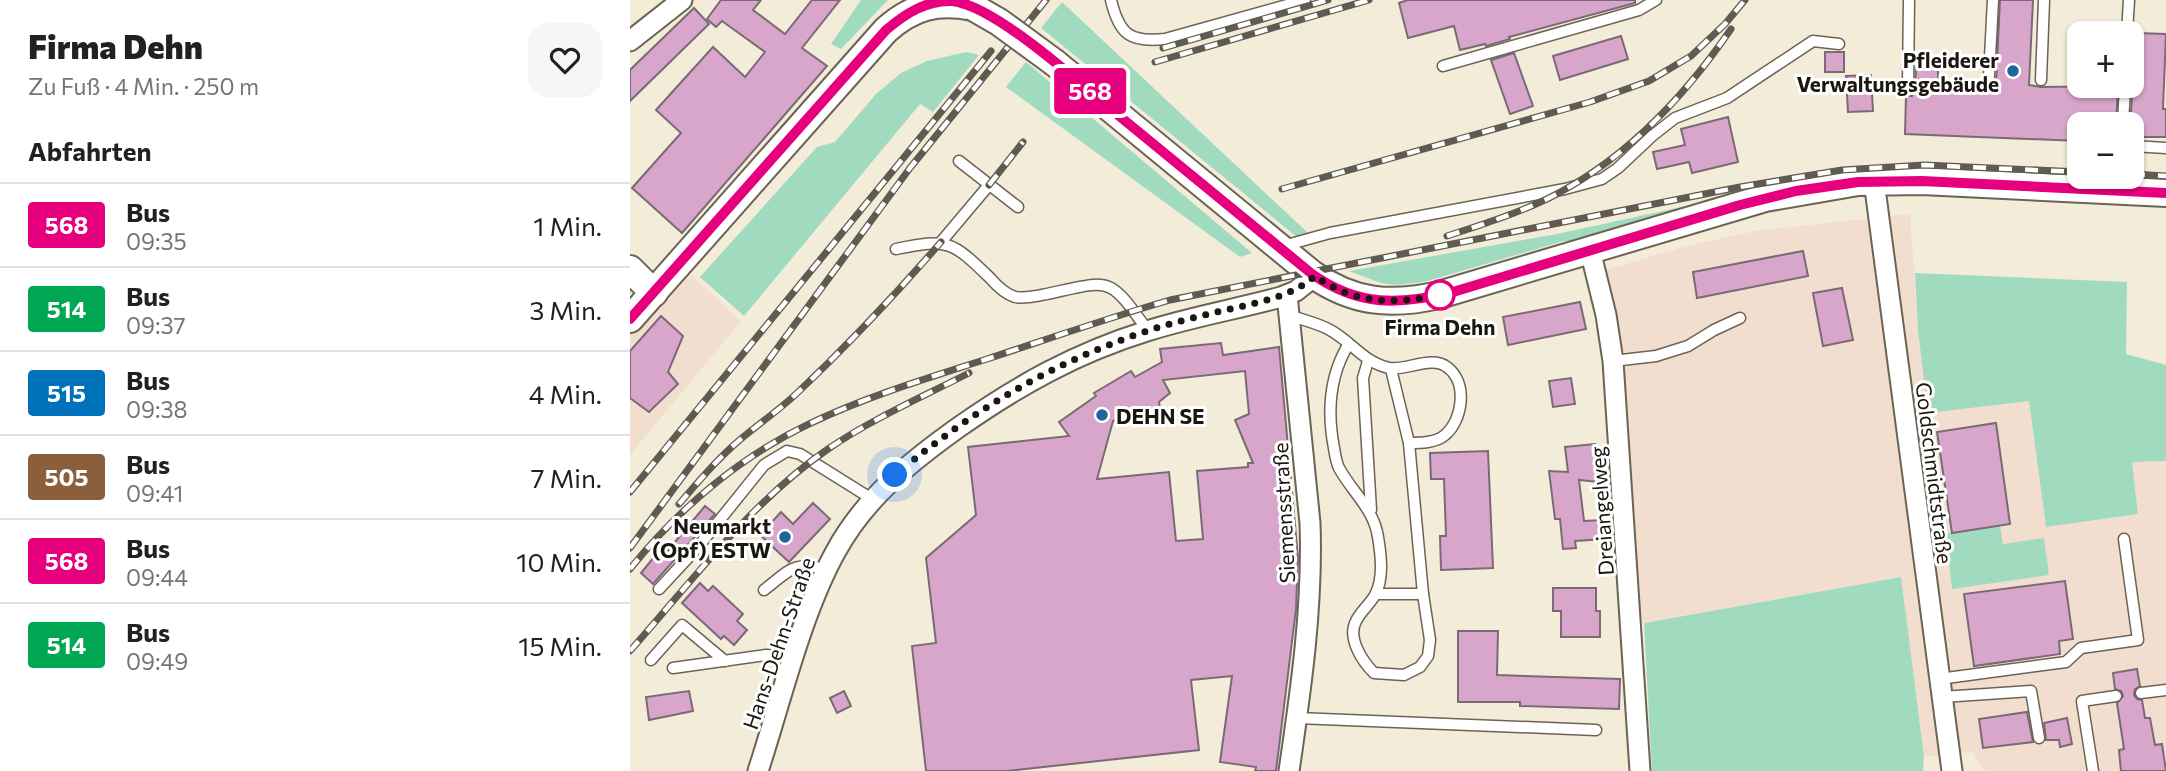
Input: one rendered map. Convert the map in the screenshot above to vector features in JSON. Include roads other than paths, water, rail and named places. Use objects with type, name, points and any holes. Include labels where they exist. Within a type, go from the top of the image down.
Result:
[{"type":"street","points":[[630,41],[682,0]]},
{"type":"street","points":[[630,319],[886,30],[901,17],[929,3],[952,1],[973,7],[999,22],[1055,62],[1315,276],[1350,295],[1376,301],[1407,301],[1453,292],[1796,191],[1874,181],[1922,181],[2166,193]]},
{"type":"street","name":"Goldschmidtstraße","points":[[1874,181],[1952,771]]},
{"type":"street","name":"Dreiangelweg","points":[[1590,250],[1606,315],[1613,361],[1640,771]]},
{"type":"street","points":[[630,268],[654,293]]},
{"type":"street","name":"Hans-Dehn-Straße","points":[[758,771],[794,657],[827,569],[849,530],[872,499],[895,475],[933,445],[1032,379],[1078,356],[1148,331],[1287,295],[1315,276]]},
{"type":"street","name":"Siemensstraße","points":[[1287,295],[1310,523],[1311,561],[1307,624],[1289,771]]},
{"type":"lane","points":[[1111,0],[1120,25],[1130,37],[1145,41],[1164,39],[1305,0]]},
{"type":"lane","points":[[1443,66],[1639,10],[1656,0]]},
{"type":"lane","points":[[1908,85],[1909,0]]},
{"type":"lane","points":[[1989,76],[1993,0]]},
{"type":"lane","points":[[2041,80],[2044,0]]},
{"type":"lane","points":[[2128,21],[2129,0]]},
{"type":"lane","points":[[1279,247],[1330,233],[1565,189],[1602,178],[1618,168],[1675,118],[1727,98],[1813,41],[1839,44]]},
{"type":"lane","points":[[2144,147],[2166,148]]},
{"type":"lane","points":[[959,162],[1018,207]]},
{"type":"lane","points":[[941,242],[989,185]]},
{"type":"lane","points":[[896,249],[941,242],[963,254],[1003,291],[1016,297],[1031,297],[1081,286],[1109,285],[1117,290],[1148,331]]},
{"type":"lane","points":[[1289,316],[1331,330],[1368,361],[1391,369],[1437,363],[1447,366],[1457,379],[1461,402],[1457,421],[1444,436],[1425,442],[1409,443]]},
{"type":"lane","points":[[1613,361],[1656,356],[1688,346],[1740,318]]},
{"type":"lane","points":[[1348,345],[1339,359],[1329,397],[1331,431],[1337,466],[1371,511]]},
{"type":"lane","points":[[1368,361],[1363,378],[1371,511],[1378,535],[1381,573],[1376,594],[1354,623],[1355,646],[1363,662],[1374,673],[1404,675],[1420,667],[1428,656],[1430,640],[1409,443],[1391,369]]},
{"type":"lane","points":[[659,589],[698,547],[764,465],[787,451],[800,454],[872,499]]},
{"type":"lane","points":[[1940,688],[2066,662],[2081,648],[2138,640],[2124,539]]},
{"type":"lane","points":[[764,590],[796,566],[806,564],[827,569]]},
{"type":"lane","points":[[1376,594],[1423,594]]},
{"type":"lane","points":[[651,660],[682,625],[725,661]]},
{"type":"lane","points":[[673,668],[766,655],[794,657]]},
{"type":"lane","points":[[1940,688],[2031,691],[2039,738]]},
{"type":"lane","points":[[2141,693],[2166,690]]},
{"type":"lane","points":[[2093,771],[2082,701],[2116,696]]},
{"type":"lane","points":[[1297,718],[1596,730]]},
{"type":"railway","points":[[630,548],[910,168],[1046,0]]},
{"type":"railway","points":[[1163,48],[1328,0]]},
{"type":"railway","points":[[1155,62],[1369,0]]},
{"type":"railway","points":[[1282,189],[1590,102],[1649,81],[1691,56],[1725,24],[1745,0]]},
{"type":"railway","points":[[1447,236],[1547,199],[1601,166],[1626,147],[1672,104],[1731,29]]},
{"type":"railway","points":[[630,492],[991,51]]},
{"type":"railway","points":[[989,185],[1023,142]]},
{"type":"railway","points":[[630,569],[669,525],[713,486],[760,451],[811,423],[898,388],[1170,300],[1740,187],[1842,170],[1924,165],[2067,171]]},
{"type":"railway","points":[[2144,175],[2166,176]]},
{"type":"railway","points":[[679,504],[725,453],[790,400],[834,357],[941,242]]},
{"type":"railway","points":[[630,651],[723,544],[773,493],[800,470],[862,428],[969,373]]},
{"type":"place","name":"Pfleiderer Verwaltungsgebäude","points":[[2013,71]]},
{"type":"place","name":"Firma Dehn","points":[[1440,295]]},
{"type":"place","name":"DEHN SE","points":[[1102,415]]},
{"type":"place","name":"Neumarkt (Opf) ESTW","points":[[785,537]]}]
